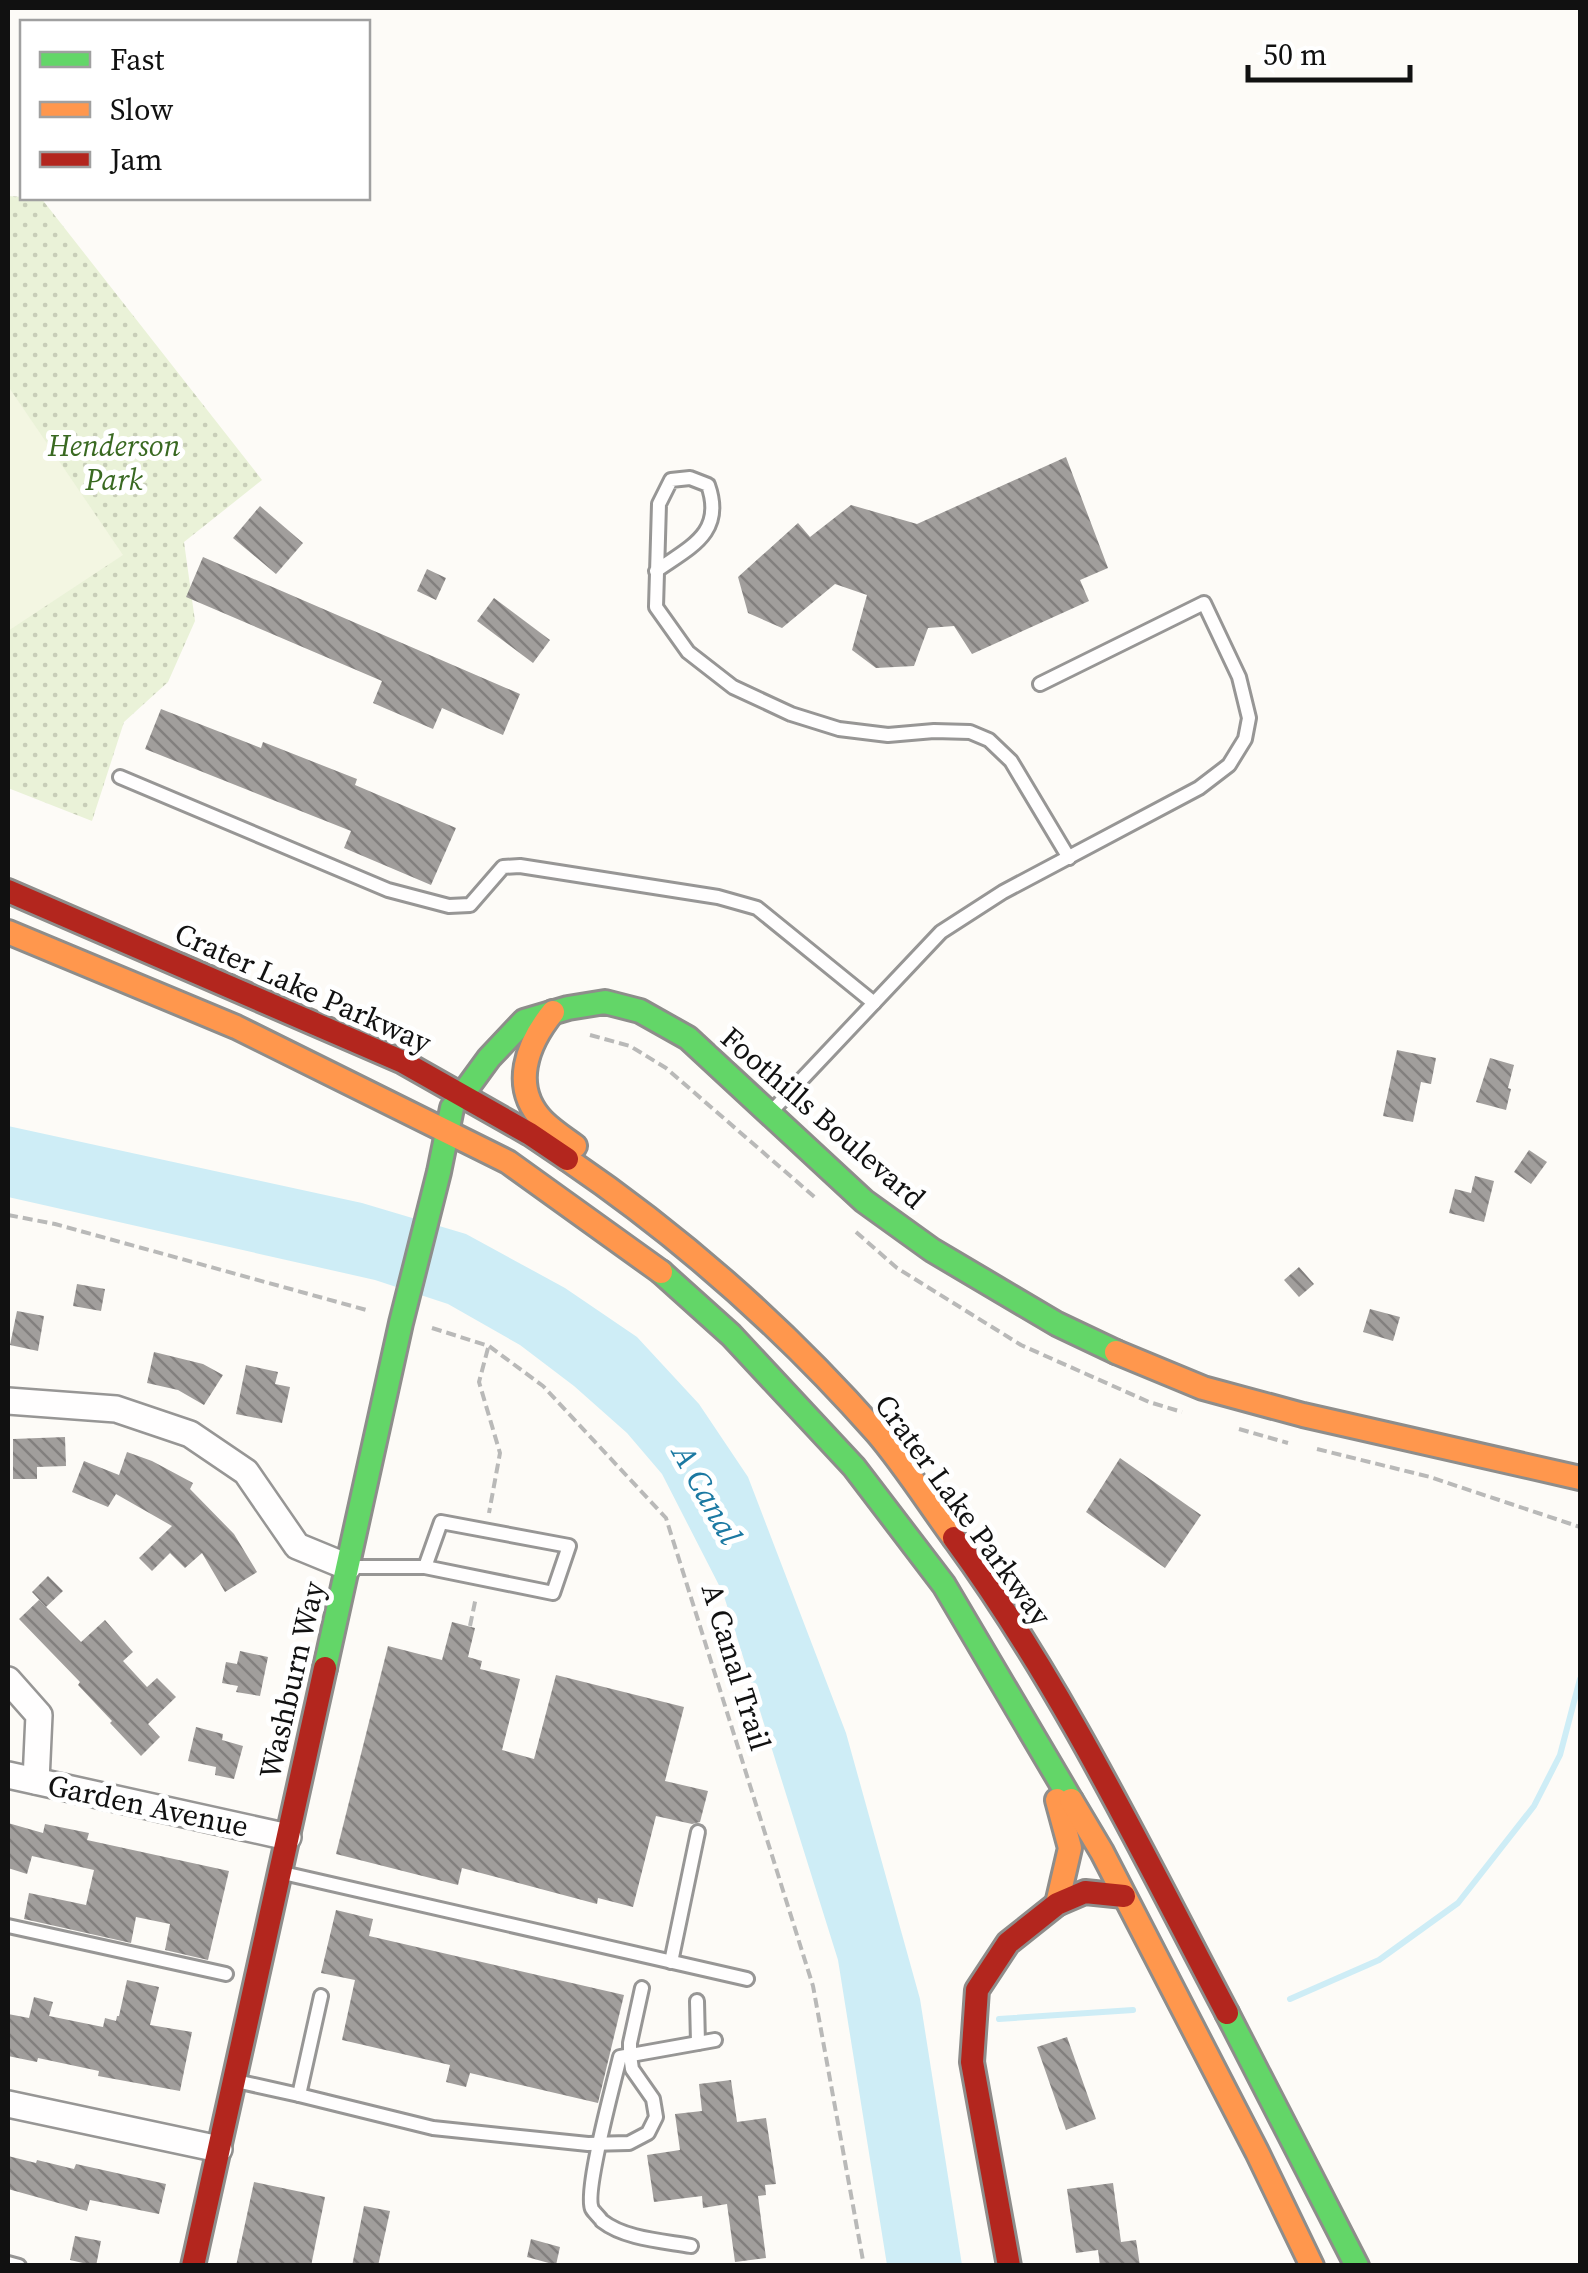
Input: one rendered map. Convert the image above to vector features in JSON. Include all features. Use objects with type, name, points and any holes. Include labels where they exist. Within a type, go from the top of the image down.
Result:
[{"type":"main road","name":"Crater Lake Parkway","points":[[8,890],[404,1062],[508,1162],[651,1263],[731,1336],[854,1467],[944,1585],[1102,1852],[1312,2266]]},
{"type":"main road","name":"Crater Lake Parkway","points":[[8,932],[454,1112],[530,1134],[646,1216],[758,1310],[878,1436],[998,1598],[1098,1768],[1358,2266]]},
{"type":"main road","name":"Foothills Boulevard","points":[[454,1112],[489,1058],[524,1021],[605,1002],[640,1011],[688,1038],[864,1201],[932,1250],[1011,1298],[1120,1354],[1203,1388],[1303,1415],[1580,1478]]},
{"type":"main road","points":[[553,1012],[541,1026],[524,1064],[522,1082],[536,1112],[550,1128],[616,1178],[646,1216]]},
{"type":"main road","name":"Washburn Way","points":[[193,2266],[402,1320],[454,1112]]},
{"type":"main road","points":[[1033,1736],[1062,1813],[1070,1848],[1057,1904]]},
{"type":"main road","points":[[1009,2266],[972,2062],[978,1990],[1008,1943],[1057,1904],[1085,1892],[1124,1896]]},
{"type":"street","points":[[8,1400],[116,1409],[190,1434],[246,1472],[297,1546],[348,1567]]},
{"type":"street","points":[[8,1680],[39,1715],[36,1782]]},
{"type":"street","name":"Garden Avenue","points":[[8,1775],[288,1837]]},
{"type":"street","points":[[8,2104],[218,2150]]},
{"type":"lane","points":[[656,572],[693,545],[712,523],[714,503],[708,485],[690,478],[671,480],[659,504],[656,572],[656,607],[688,652],[733,687],[791,714],[839,729],[888,735],[970,732],[990,740],[1011,761],[1069,858]]},
{"type":"lane","points":[[770,1114],[941,932],[1003,892],[1199,788],[1229,765],[1245,739],[1249,718],[1239,677],[1204,602],[1040,684]]},
{"type":"lane","points":[[120,778],[388,890],[450,906],[470,905],[503,867],[520,866],[718,897],[757,908],[874,1003]]},
{"type":"lane","points":[[348,1567],[425,1567],[553,1593],[569,1546],[441,1522],[425,1567]]},
{"type":"lane","points":[[671,1962],[698,1832]]},
{"type":"lane","points":[[280,1872],[748,1979]]},
{"type":"lane","points":[[8,1926],[226,1974]]},
{"type":"lane","points":[[234,2080],[433,2128],[628,2144],[648,2133],[656,2118],[653,2099],[632,2069],[630,2055],[642,1988]]},
{"type":"lane","points":[[299,2095],[321,1996]]},
{"type":"lane","points":[[697,2001],[698,2042]]},
{"type":"lane","points":[[691,2246],[616,2230],[592,2210],[591,2196],[620,2057],[716,2040]]},
{"type":"lane","points":[[8,2263],[19,2266]]},
{"type":"path","name":"A Canal Trail","points":[[8,1215],[489,1346],[543,1386],[666,1518],[813,1986],[864,2266]]},
{"type":"path","points":[[486,1531],[500,1453],[479,1382],[489,1346]]},
{"type":"path","points":[[470,1626],[480,1578]]},
{"type":"green space","name":"Henderson Park","points":[[8,196],[43,200],[262,480],[184,542],[195,621],[168,682],[124,722],[92,821],[8,788]]},
{"type":"green space","points":[[8,386],[123,555],[8,631]]},
{"type":"water","name":"A Canal","points":[[8,1126],[362,1203],[466,1234],[565,1288],[637,1337],[699,1404],[748,1477],[846,1733],[920,1999],[962,2265],[887,2265],[838,1960],[723,1593],[662,1474],[627,1433],[574,1386],[520,1345],[448,1304],[375,1280],[8,1197]]},
{"type":"building","points":[[1066,457],[1108,568],[1080,580],[1089,601],[972,654],[954,626],[928,628],[914,666],[876,668],[852,650],[867,595],[835,584],[782,628],[748,613],[738,577],[798,523],[810,537],[851,505],[917,524]]},
{"type":"building","points":[[260,506],[303,543],[276,574],[233,538]]},
{"type":"building","points":[[203,557],[520,694],[503,735],[442,708],[433,729],[373,703],[382,681],[186,597]]},
{"type":"building","points":[[427,569],[446,578],[436,600],[417,591]]},
{"type":"building","points":[[494,598],[550,640],[533,663],[477,621]]},
{"type":"building","points":[[161,709],[261,748],[263,742],[357,779],[355,785],[456,828],[431,885],[344,848],[351,831],[145,749]]},
{"type":"building","points":[[1397,1050],[1436,1058],[1431,1084],[1421,1082],[1413,1122],[1383,1116]]},
{"type":"building","points":[[1490,1058],[1514,1065],[1506,1110],[1476,1102]]},
{"type":"building","points":[[1529,1150],[1547,1162],[1531,1184],[1514,1172]]},
{"type":"building","points":[[1475,1176],[1494,1181],[1484,1222],[1449,1213],[1455,1189],[1471,1193]]},
{"type":"building","points":[[1299,1267],[1314,1284],[1299,1297],[1284,1280]]},
{"type":"building","points":[[77,1284],[105,1289],[101,1311],[73,1306]]},
{"type":"building","points":[[1370,1309],[1400,1317],[1393,1341],[1363,1332]]},
{"type":"building","points":[[17,1311],[44,1316],[38,1351],[10,1345]]},
{"type":"building","points":[[154,1352],[203,1364],[223,1375],[204,1405],[178,1390],[147,1383]]},
{"type":"building","points":[[246,1365],[278,1372],[275,1384],[290,1387],[282,1423],[236,1414]]},
{"type":"building","points":[[65,1437],[66,1466],[37,1467],[37,1479],[13,1479],[13,1439]]},
{"type":"building","points":[[127,1452],[193,1483],[190,1489],[234,1534],[257,1572],[225,1592],[202,1553],[185,1568],[170,1553],[152,1571],[139,1558],[172,1526],[116,1494],[108,1507],[72,1492],[84,1461],[119,1475]]},
{"type":"building","points":[[1120,1458],[1201,1515],[1165,1568],[1086,1512]]},
{"type":"building","points":[[48,1576],[63,1591],[46,1607],[32,1592]]},
{"type":"building","points":[[39,1600],[81,1642],[105,1620],[133,1652],[123,1661],[147,1687],[157,1678],[176,1697],[148,1724],[160,1737],[141,1756],[78,1685],[80,1682],[19,1619]]},
{"type":"building","points":[[452,1622],[475,1628],[468,1657],[482,1661],[480,1669],[520,1679],[502,1750],[534,1759],[556,1675],[684,1707],[665,1781],[708,1791],[700,1822],[692,1824],[656,1816],[633,1907],[598,1898],[597,1904],[462,1868],[458,1885],[336,1854],[388,1646],[442,1660]]},
{"type":"building","points":[[240,1651],[268,1657],[260,1696],[236,1692],[238,1686],[222,1683],[226,1662],[237,1664]]},
{"type":"building","points":[[196,1727],[223,1734],[222,1740],[243,1746],[234,1779],[215,1775],[216,1767],[188,1761]]},
{"type":"building","points":[[8,1823],[43,1833],[45,1824],[89,1833],[87,1840],[229,1871],[208,1960],[165,1950],[170,1924],[136,1917],[131,1943],[24,1919],[29,1893],[86,1905],[94,1870],[32,1856],[27,1874],[8,1868]]},
{"type":"building","points":[[336,1910],[373,1919],[369,1936],[624,1995],[598,2103],[470,2073],[466,2087],[446,2082],[450,2065],[342,2040],[355,1980],[321,1973]]},
{"type":"building","points":[[127,1980],[159,1987],[150,2025],[192,2032],[180,2091],[98,2076],[99,2071],[38,2058],[37,2062],[8,2056],[8,2014],[29,2018],[34,1997],[53,2002],[49,2016],[103,2027],[105,2018],[116,2021],[119,2016]]},
{"type":"building","points":[[1067,2037],[1096,2119],[1066,2130],[1037,2047]]},
{"type":"building","points":[[731,2080],[737,2122],[766,2118],[776,2184],[765,2185],[766,2195],[758,2196],[766,2258],[735,2262],[727,2204],[703,2208],[702,2196],[654,2202],[647,2155],[680,2150],[675,2114],[702,2111],[699,2084]]},
{"type":"building","points":[[8,2156],[74,2169],[76,2164],[166,2184],[159,2214],[90,2200],[87,2211],[8,2189]]},
{"type":"building","points":[[254,2182],[325,2197],[311,2266],[236,2266]]},
{"type":"building","points":[[1113,2183],[1121,2242],[1136,2240],[1140,2266],[1100,2266],[1098,2250],[1076,2253],[1067,2189]]},
{"type":"building","points":[[364,2206],[390,2211],[378,2266],[352,2266]]},
{"type":"building","points":[[75,2236],[101,2241],[96,2266],[70,2260]]},
{"type":"building","points":[[531,2239],[560,2247],[556,2265],[527,2257]]},
{"type":"waterway","points":[[1290,1999],[1379,1960],[1458,1903],[1534,1806],[1560,1755],[1580,1679]]},
{"type":"waterway","points":[[999,2019],[1133,2010]]},
{"type":"traffic: fast","points":[[462,1095],[489,1058],[524,1021],[605,1002],[640,1011],[688,1038],[864,1201],[932,1250],[1057,1324],[1116,1352]]},
{"type":"traffic: fast","points":[[325,1668],[452,1108]]},
{"type":"traffic: fast","points":[[661,1272],[731,1335],[854,1467],[944,1585],[1071,1800]]},
{"type":"traffic: fast","points":[[1227,2013],[1357,2266]]},
{"type":"traffic: slow","points":[[8,932],[236,1027],[508,1162],[661,1272]]},
{"type":"traffic: slow","points":[[553,1012],[530,1052],[527,1094],[543,1121],[575,1146]]},
{"type":"traffic: slow","points":[[567,1159],[691,1252],[769,1321],[877,1433],[954,1538]]},
{"type":"traffic: slow","points":[[1116,1352],[1203,1388],[1303,1415],[1580,1478]]},
{"type":"traffic: slow","points":[[1057,1800],[1070,1848],[1057,1904]]},
{"type":"traffic: slow","points":[[1071,1800],[1102,1852],[1312,2266]]},
{"type":"traffic: jam","points":[[8,891],[403,1062],[567,1159]]},
{"type":"traffic: jam","points":[[954,1538],[1065,1710],[1227,2013]]},
{"type":"traffic: jam","points":[[193,2266],[325,1668]]},
{"type":"traffic: jam","points":[[1009,2266],[972,2062],[977,1990],[1008,1943],[1057,1904],[1085,1892],[1124,1896]]}]
